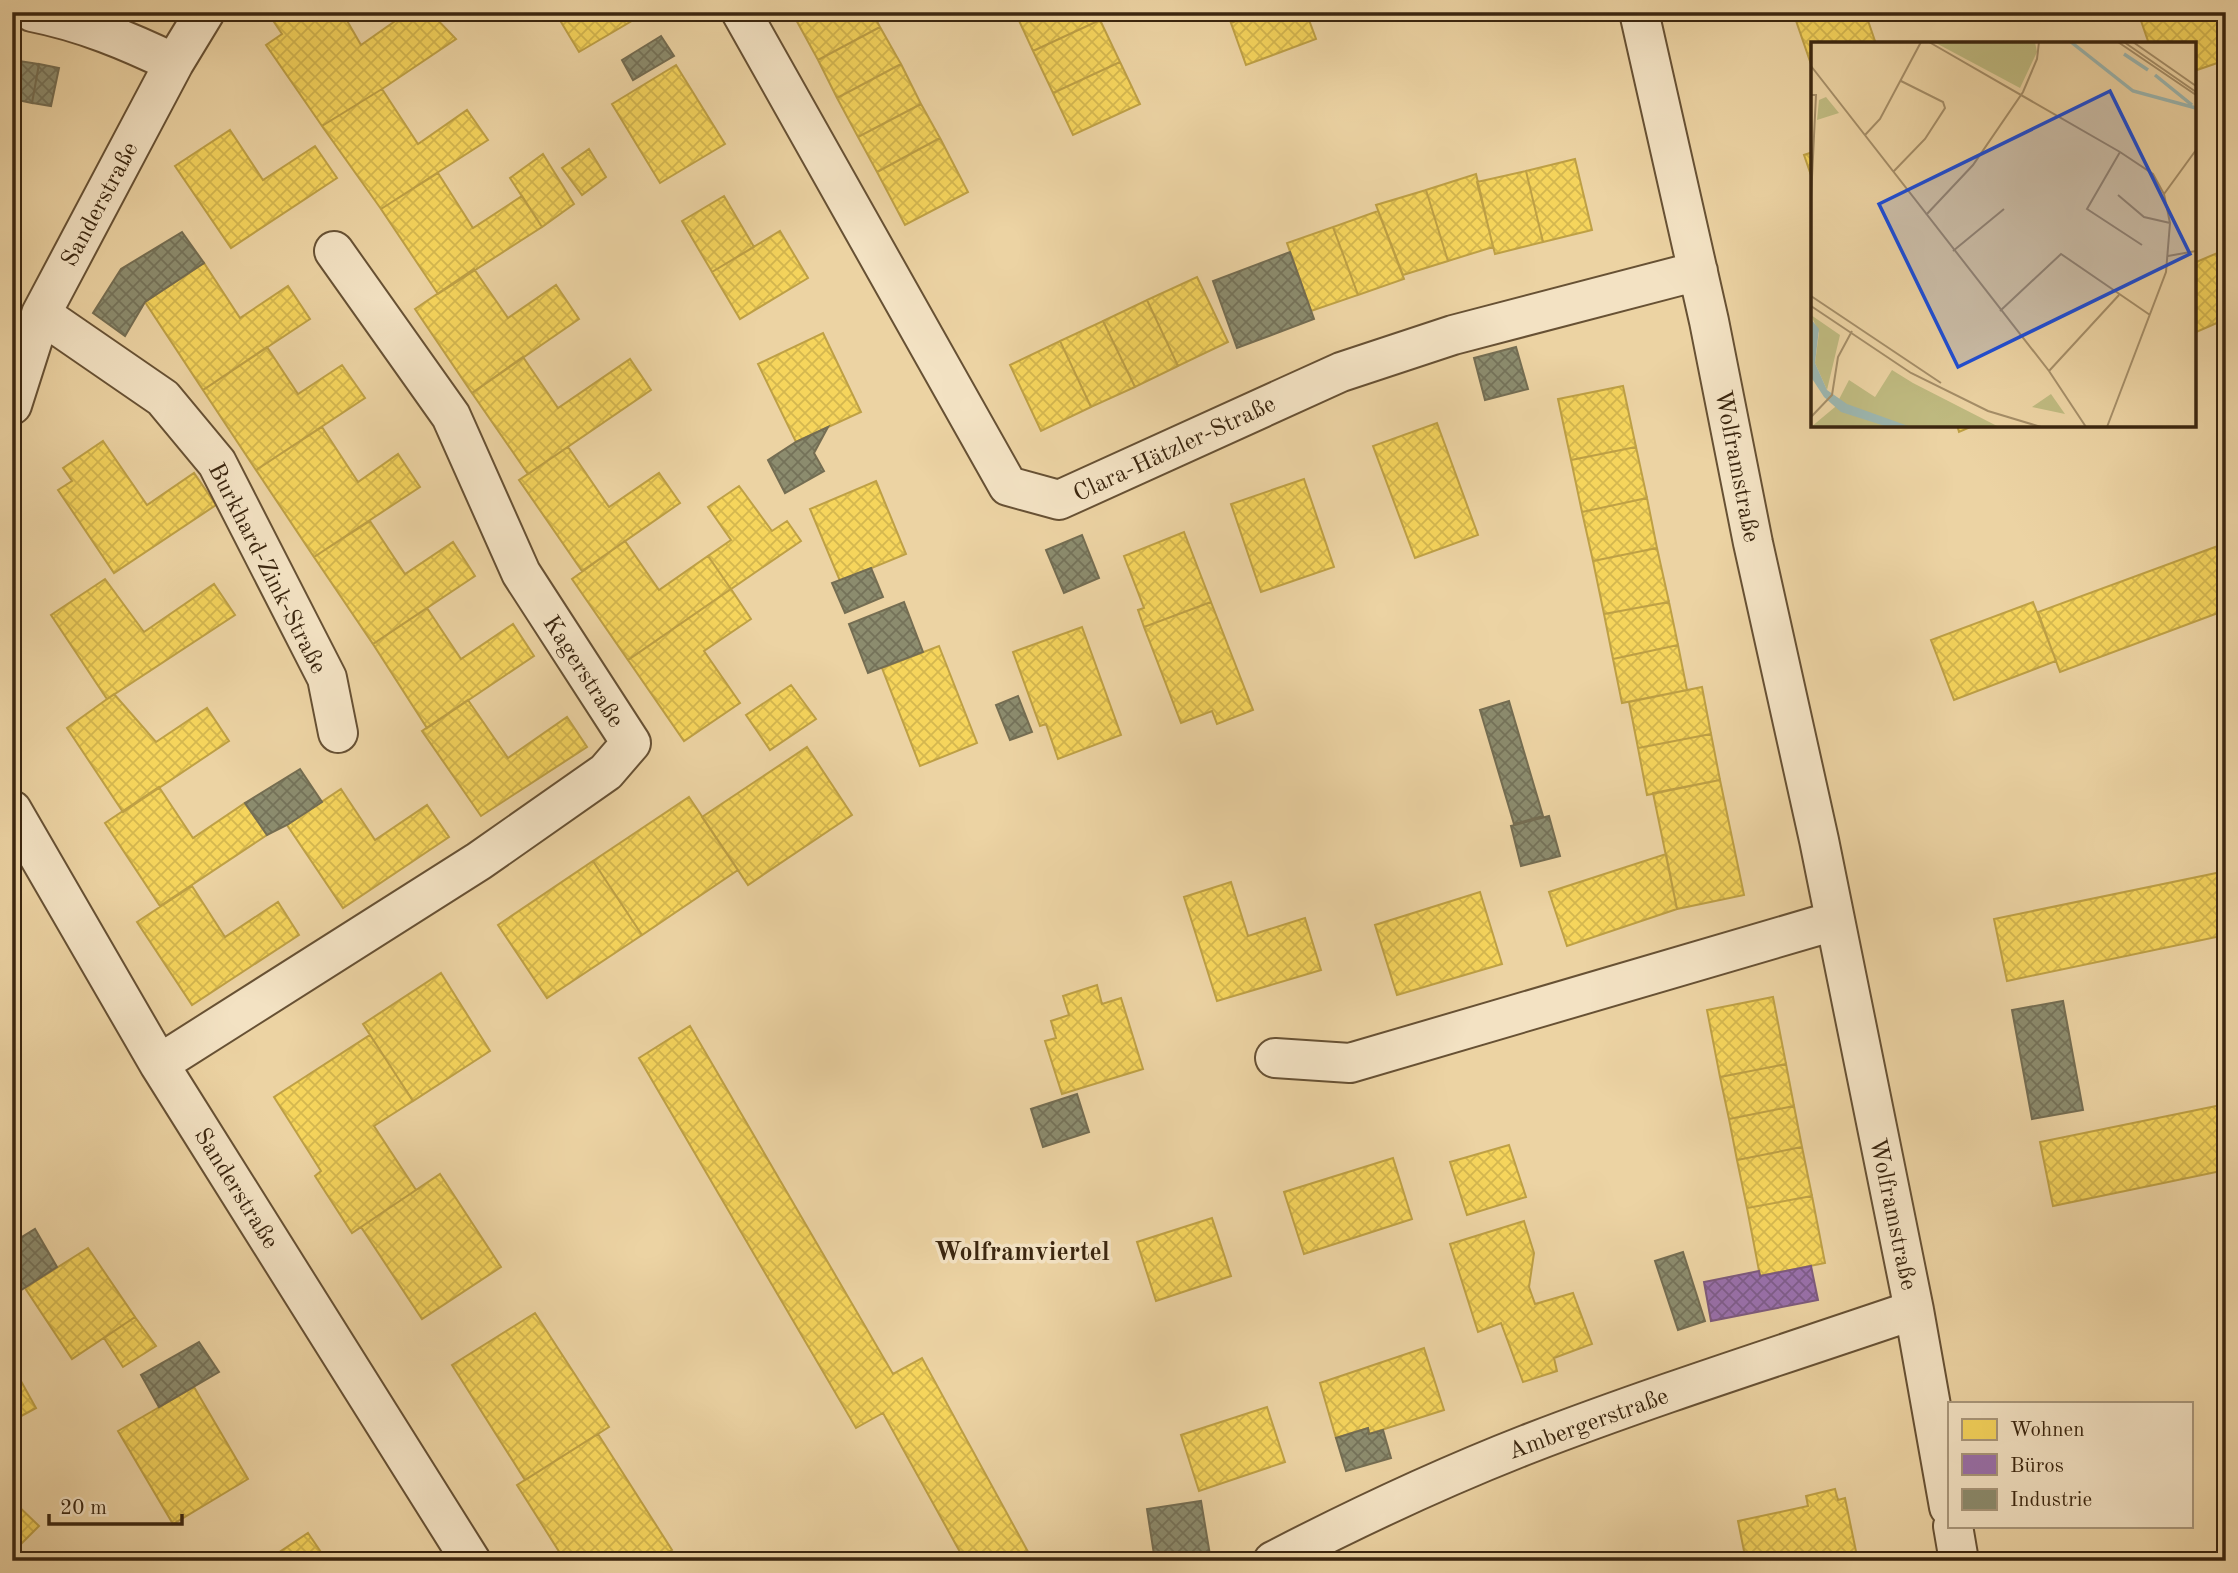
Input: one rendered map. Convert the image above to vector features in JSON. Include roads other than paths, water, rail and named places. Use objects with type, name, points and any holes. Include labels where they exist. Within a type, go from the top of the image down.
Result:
[{"type":"street","points":[[32,12],[69,20],[129,41],[174,63]]},
{"type":"street","name":"Sanderstraße","points":[[12,405],[41,314],[174,63],[205,12]]},
{"type":"street","name":"Clara-Hätzler-Straße","points":[[741,12],[1008,486],[1059,500],[1341,372],[1453,335],[1698,271]]},
{"type":"street","name":"Wolframstraße","points":[[1639,12],[1698,271],[1834,921],[1914,1310],[1948,1501]]},
{"type":"street","name":"Kagerstraße","points":[[159,1064],[480,862],[606,772],[631,743],[521,573],[451,416],[334,251]]},
{"type":"street","name":"Burkhard-Zink-Straße","points":[[41,314],[163,398],[217,463],[327,678],[338,733]]},
{"type":"street","name":"Sanderstraße","points":[[12,810],[159,1064],[471,1561]]},
{"type":"street","points":[[1275,1058],[1350,1063],[1834,921]]},
{"type":"street","name":"Ambergerstraße","points":[[1273,1561],[1357,1517],[1526,1445],[1622,1409],[1914,1310]]},
{"type":"street","points":[[1953,1528],[1959,1561]]},
{"type":"district","name":"Wolframviertel","points":[[1022,1251]]}]
